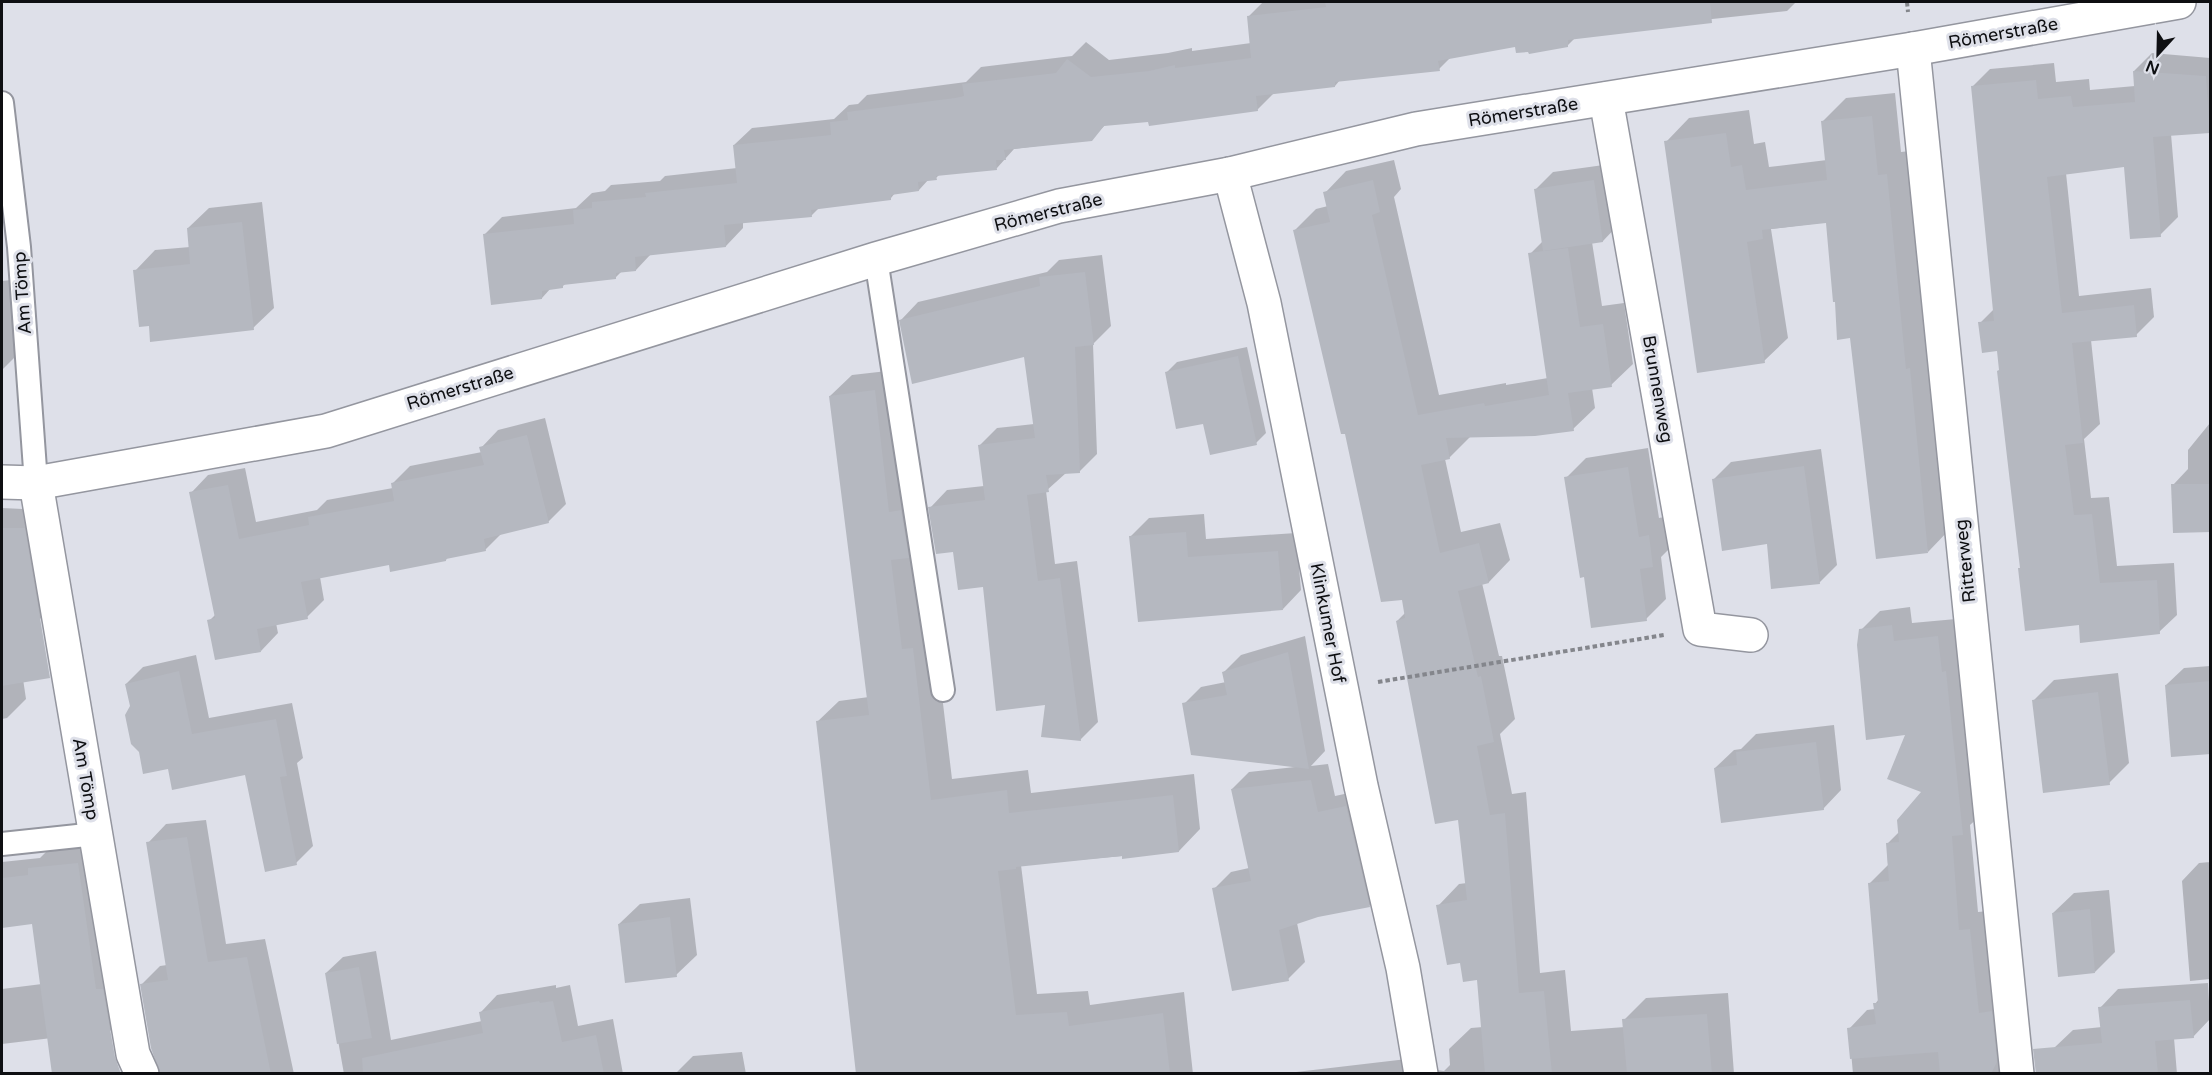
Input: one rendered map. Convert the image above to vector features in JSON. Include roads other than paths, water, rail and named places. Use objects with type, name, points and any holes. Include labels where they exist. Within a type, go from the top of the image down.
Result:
[{"type":"street","name":"Römerstraße","points":[[36,483],[326,431],[876,259],[1059,206],[1230,174],[1416,129],[1913,49],[2179,2]]},
{"type":"street","name":"Ritterweg","points":[[1913,49],[2017,1074]]},
{"type":"street","name":"Brunnenweg","points":[[1606,99],[1700,629],[1751,634]]},
{"type":"street","name":"Klinkumer Hof","points":[[1230,174],[1264,303],[1341,688],[1403,968],[1420,1074]]},
{"type":"street","points":[[2,482],[36,483]]},
{"type":"street","name":"Am Tömp","points":[[36,483],[133,1054],[142,1074]]},
{"type":"lane","name":"Am Tömp","points":[[2,103],[19,247],[36,483]]},
{"type":"lane","points":[[876,259],[942,690]]},
{"type":"lane","points":[[2,844],[96,834]]}]
